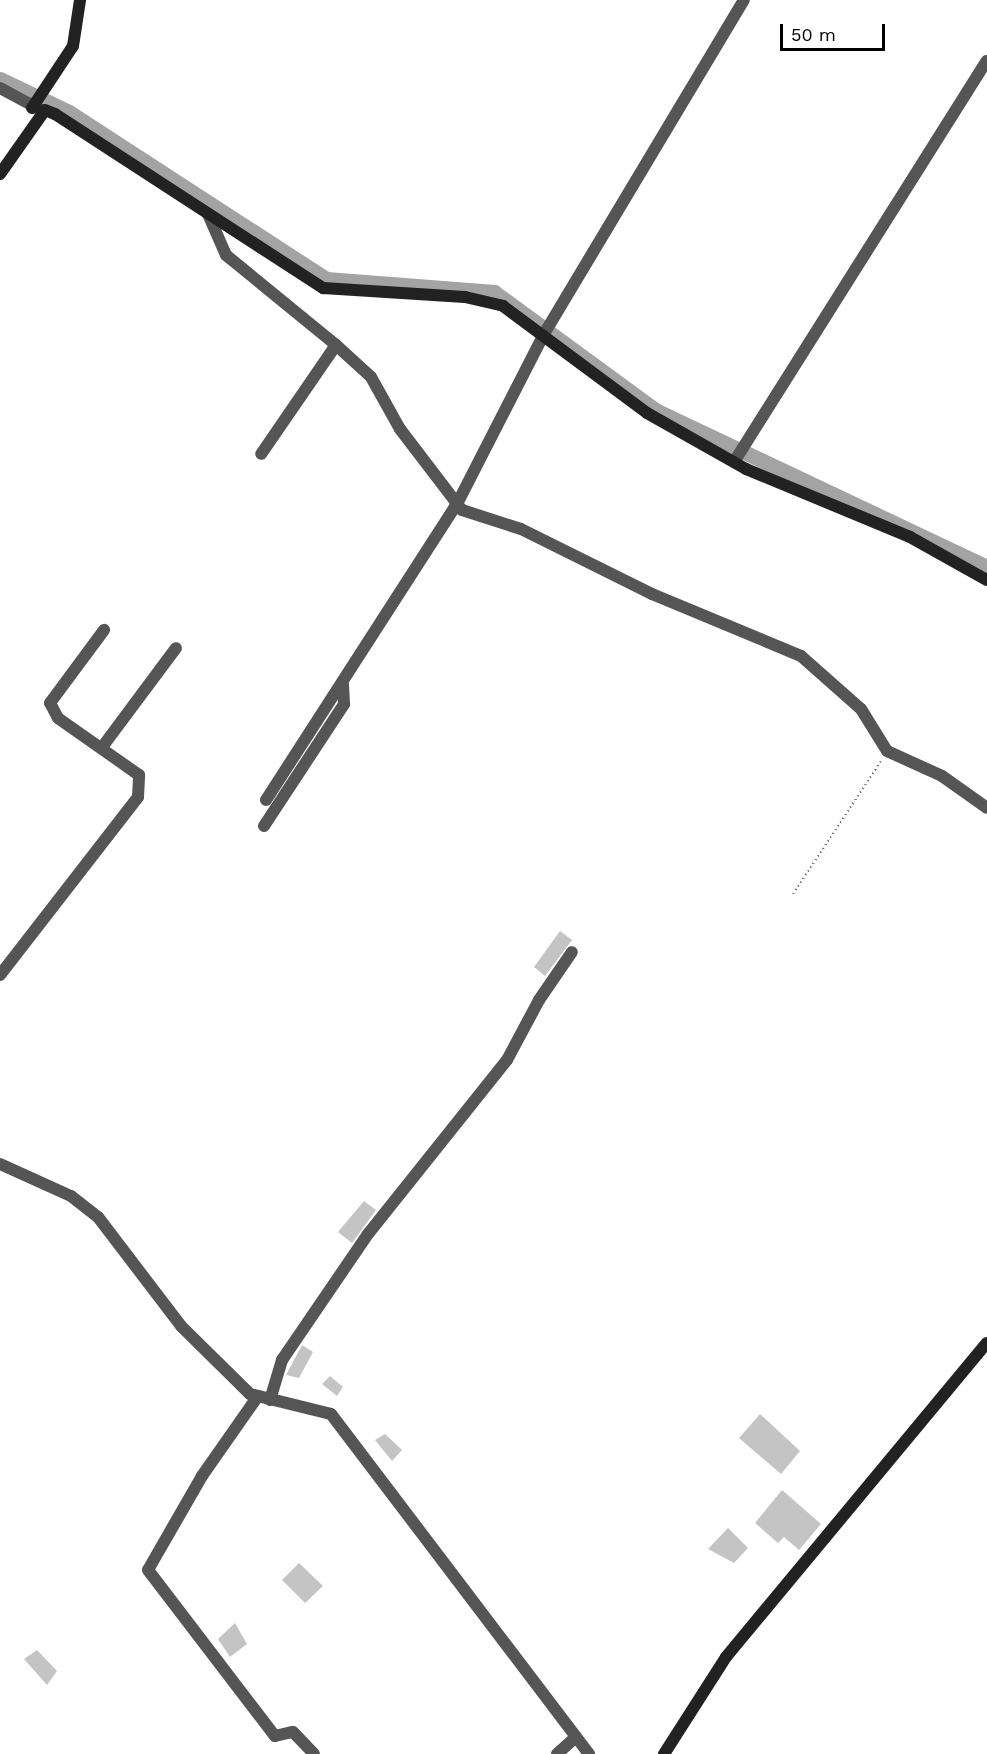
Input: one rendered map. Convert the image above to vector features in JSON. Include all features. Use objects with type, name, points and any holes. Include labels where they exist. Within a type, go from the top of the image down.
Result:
[{"type":"street","points":[[0,174],[67,58],[80,0]]},
{"type":"street","points":[[266,800],[343,684],[457,504],[544,334],[744,0]]},
{"type":"street","points":[[735,462],[987,61]]},
{"type":"street","points":[[0,88],[39,109],[208,213],[323,288],[465,297],[503,306],[544,334],[647,413],[735,462],[910,537],[987,580]]},
{"type":"street","points":[[208,213],[226,255],[336,345],[371,377],[400,429],[457,504],[801,656],[861,709],[887,751],[942,776],[987,808]]},
{"type":"street","points":[[261,454],[336,345]]},
{"type":"street","points":[[0,975],[138,796],[139,775],[103,746],[58,718],[50,703],[104,630]]},
{"type":"street","points":[[103,746],[176,648]]},
{"type":"street","points":[[264,826],[344,704],[343,684]]},
{"type":"street","points":[[314,1754],[293,1732],[275,1736],[147,1570],[202,1476],[264,1398],[282,1360],[368,1234],[507,1059],[538,1000],[572,952]]},
{"type":"street","points":[[0,1164],[71,1196],[98,1217],[181,1326],[264,1398],[331,1414],[589,1754]]},
{"type":"street","points":[[664,1754],[726,1657],[987,1343]]},
{"type":"street","points":[[557,1754],[576,1737]]},
{"type":"path","points":[[792,894],[887,751]]},
{"type":"building","points":[[560,931],[572,940],[545,976],[534,967]]},
{"type":"building","points":[[364,1201],[376,1210],[352,1243],[338,1232]]},
{"type":"building","points":[[302,1345],[313,1352],[299,1378],[286,1375]]},
{"type":"building","points":[[330,1376],[343,1387],[337,1396],[322,1384]]},
{"type":"building","points":[[760,1414],[800,1451],[781,1474],[739,1438]]},
{"type":"building","points":[[385,1434],[402,1450],[392,1461],[375,1440]]},
{"type":"building","points":[[782,1490],[821,1524],[799,1550],[784,1537],[778,1543],[755,1523]]},
{"type":"building","points":[[728,1528],[748,1548],[734,1563],[708,1549]]},
{"type":"building","points":[[299,1563],[323,1586],[305,1603],[282,1580]]},
{"type":"building","points":[[235,1623],[247,1644],[230,1657],[218,1639]]},
{"type":"building","points":[[37,1650],[57,1671],[47,1685],[24,1659]]},
{"type":"waterway","points":[[0,79],[69,112],[326,279],[494,292],[655,410],[987,567]]}]
